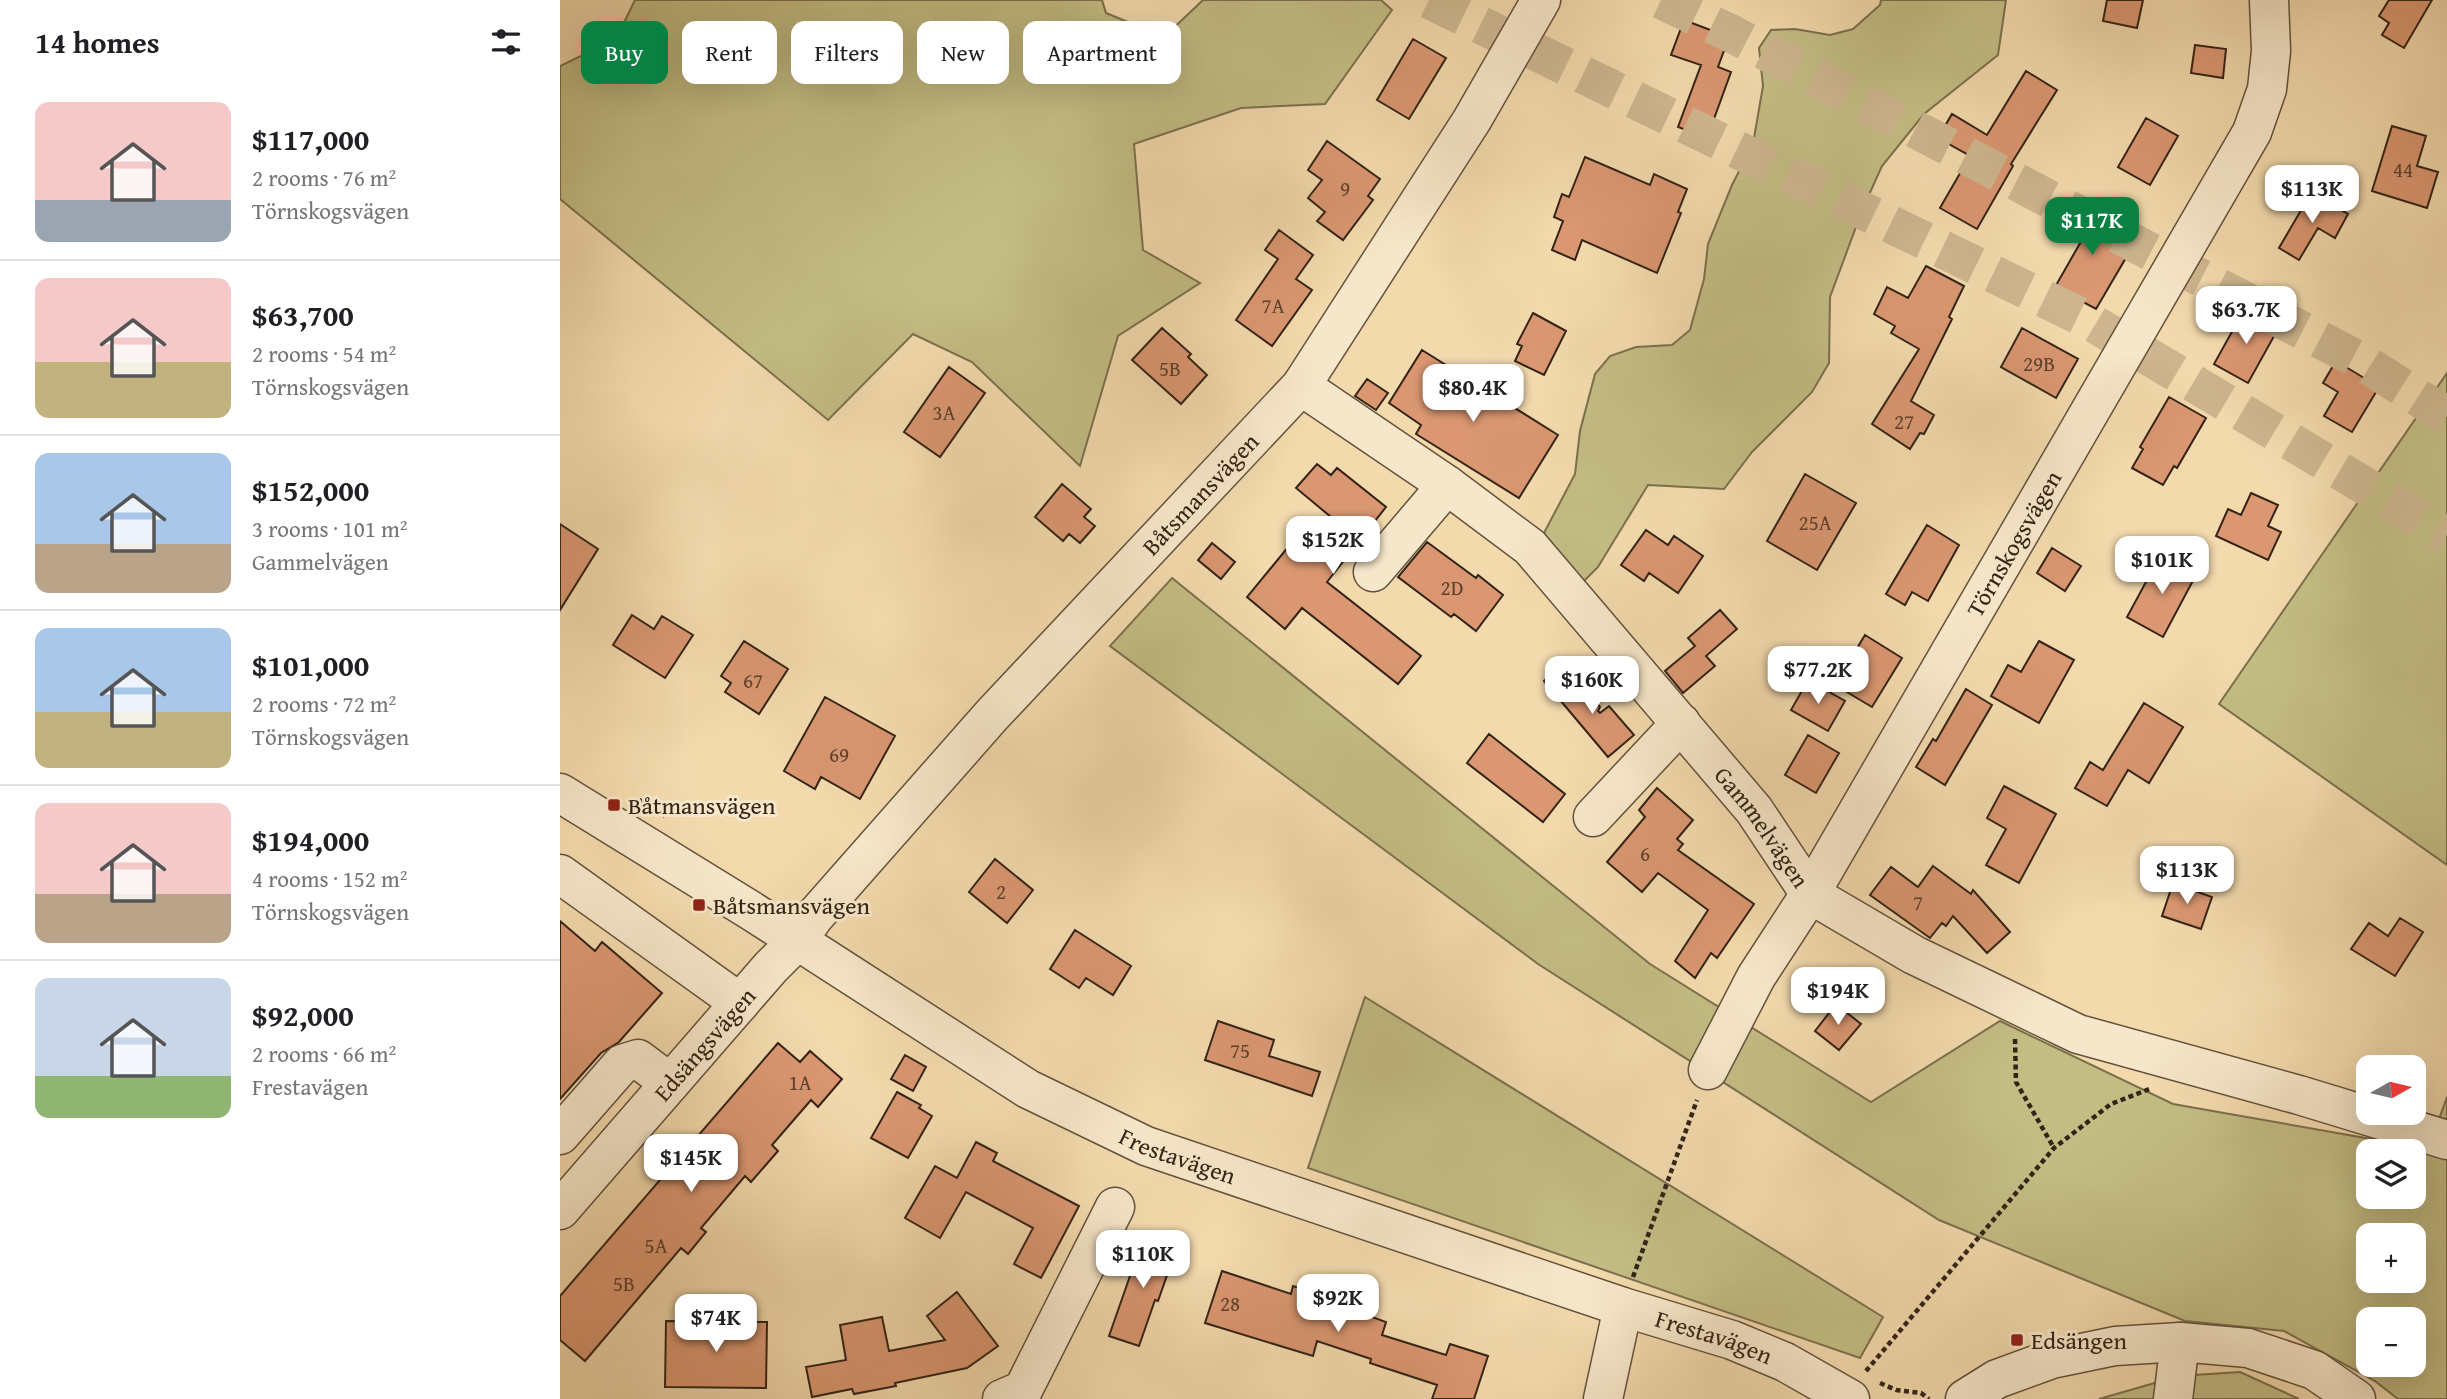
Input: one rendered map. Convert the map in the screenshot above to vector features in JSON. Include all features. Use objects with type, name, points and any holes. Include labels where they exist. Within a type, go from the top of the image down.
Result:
[{"type":"street","name":"Båtsmansvägen","points":[[797,941],[814,917],[992,715],[1301,386],[1472,120],[1541,0]]},
{"type":"street","name":"Törnskogsvägen","points":[[1708,1070],[1756,977],[1810,894],[2252,132],[2267,89],[2272,51],[2269,0]]},
{"type":"street","name":"Gammelvägen","points":[[1301,386],[1447,485],[1530,547],[1754,810],[1810,894],[1914,955],[2078,1034],[2447,1140]]},
{"type":"street","points":[[1373,572],[1447,485]]},
{"type":"street","points":[[1593,817],[1681,723]]},
{"type":"street","name":"Frestavägen","points":[[560,793],[750,909],[1028,1089],[1146,1146],[1861,1385]]},
{"type":"street","points":[[560,874],[740,1003]]},
{"type":"street","name":"Edsängsvägen","points":[[560,1210],[797,941]]},
{"type":"street","points":[[560,1135],[622,1064],[638,1059],[670,1083]]},
{"type":"street","points":[[1019,1396],[1115,1207]]},
{"type":"street","points":[[1603,1399],[1623,1307]]},
{"type":"street","points":[[1965,1399],[1997,1379],[2052,1359],[2115,1346],[2180,1342],[2248,1348],[2314,1370],[2356,1399]]},
{"type":"street","points":[[2173,1399],[2180,1342]]},
{"type":"path","points":[[629,794],[674,822]]},
{"type":"path","points":[[2014,1003],[2016,1082],[2054,1148]]},
{"type":"path","points":[[1861,1385],[2054,1148],[2111,1104],[2202,1068]]},
{"type":"path","points":[[1623,1307],[1708,1070]]},
{"type":"path","points":[[1861,1385],[1921,1393],[1929,1399]]},
{"type":"shaded area","points":[[635,0],[1102,0],[1106,13],[1125,21],[1023,21],[1023,84],[1181,84],[1181,21],[1203,0],[1381,0],[1392,10],[1325,104],[1241,108],[1134,144],[1143,250],[1200,283],[1118,336],[1080,466],[972,362],[913,334],[828,420],[560,199],[560,66],[581,56],[581,84],[668,84],[668,21],[625,21]]},
{"type":"shaded area","points":[[1881,0],[2006,0],[1998,55],[1924,114],[1882,166],[1863,208],[1830,297],[1829,363],[1812,392],[1752,452],[1724,489],[1648,485],[1598,567],[1582,583],[1561,560],[1544,533],[1575,474],[1580,431],[1595,374],[1610,356],[1636,347],[1672,345],[1690,330],[1704,279],[1708,244],[1732,185],[1753,144],[1763,86],[1759,48],[1771,30],[1795,29],[1830,35],[1853,29],[1880,5]]},
{"type":"shaded area","points":[[2447,373],[2447,865],[2219,704]]},
{"type":"shaded area","points":[[1172,578],[1650,964],[1871,1102],[2000,1021],[2173,1104],[2371,1139],[2356,1139],[2356,1209],[2426,1209],[2426,1149],[2447,1097],[2447,1399],[2398,1399],[2368,1377],[2426,1377],[2426,1307],[2356,1307],[2356,1371],[2284,1331],[2185,1321],[1939,1220],[1538,964],[1110,646]]},
{"type":"shaded area","points":[[1365,997],[1883,1317],[1860,1358],[1308,1168]]},
{"type":"shaded area","points":[[2240,1372],[2299,1399],[2099,1399],[2179,1376]]},
{"type":"building","points":[[2107,0],[2143,0],[2137,28],[2103,21]]},
{"type":"building","points":[[2389,0],[2432,0],[2404,48],[2382,35],[2389,23],[2379,16]]},
{"type":"building","points":[[1684,20],[1729,37],[1718,67],[1731,72],[1707,138],[1678,127],[1701,65],[1671,55]]},
{"type":"building","points":[[1413,39],[1446,58],[1409,119],[1377,100]]},
{"type":"building","points":[[2195,45],[2226,49],[2223,78],[2191,73]]},
{"type":"building","points":[[2026,71],[2057,90],[2011,164],[2013,166],[1977,229],[1940,208],[1970,156],[1938,138],[1952,114],[1987,135]]},
{"type":"building","points":[[2146,118],[2178,136],[2150,185],[2118,167]]},
{"type":"building","points":[[2392,126],[2426,136],[2417,166],[2438,172],[2427,208],[2372,191]]},
{"type":"building","points":[[1327,141],[1380,179],[1368,196],[1373,200],[1343,240],[1317,221],[1325,212],[1308,198],[1322,180],[1308,170]]},
{"type":"building","points":[[1585,157],[1650,185],[1654,174],[1687,189],[1678,212],[1681,213],[1657,273],[1582,240],[1575,260],[1552,250],[1563,221],[1554,217],[1562,194],[1569,197]]},
{"type":"building","points":[[2311,193],[2348,214],[2335,238],[2318,228],[2299,260],[2279,248]]},
{"type":"building","points":[[2078,203],[2128,231],[2117,250],[2127,256],[2096,309],[2055,287],[2083,238],[2064,227]]},
{"type":"building","points":[[1279,230],[1313,255],[1296,279],[1312,290],[1272,346],[1236,320],[1278,259],[1265,250]]},
{"type":"building","points":[[1926,266],[1964,286],[1949,317],[1952,319],[1911,401],[1934,415],[1924,434],[1920,433],[1910,449],[1872,424],[1919,349],[1891,333],[1895,326],[1874,314],[1887,287],[1908,298]]},
{"type":"building","points":[[2244,310],[2278,329],[2248,383],[2214,364]]},
{"type":"building","points":[[1533,313],[1566,331],[1544,375],[1515,361],[1522,346],[1517,344]]},
{"type":"building","points":[[1162,328],[1191,354],[1188,357],[1207,375],[1181,404],[1132,360]]},
{"type":"building","points":[[2022,328],[2078,359],[2056,398],[2001,367]]},
{"type":"building","points":[[1422,350],[1558,435],[1519,498],[1416,434],[1421,425],[1389,403]]},
{"type":"building","points":[[2336,361],[2379,387],[2352,432],[2324,416],[2338,392],[2323,383]]},
{"type":"building","points":[[949,367],[985,393],[940,457],[904,432]]},
{"type":"building","points":[[1367,379],[1388,393],[1376,410],[1355,396]]},
{"type":"building","points":[[2169,397],[2206,418],[2177,468],[2174,466],[2163,485],[2132,468],[2143,449],[2140,447]]},
{"type":"building","points":[[1317,464],[1331,475],[1337,468],[1386,507],[1327,582],[1421,656],[1398,684],[1302,608],[1285,629],[1247,597],[1289,546],[1306,560],[1337,522],[1296,488]]},
{"type":"building","points":[[1805,474],[1856,503],[1817,570],[1767,541]]},
{"type":"building","points":[[1062,484],[1091,509],[1084,517],[1095,526],[1080,543],[1069,534],[1063,541],[1035,517]]},
{"type":"building","points":[[2251,493],[2278,505],[2268,526],[2281,532],[2268,560],[2216,536],[2228,509],[2241,515]]},
{"type":"building","points":[[560,524],[598,549],[560,610]]},
{"type":"building","points":[[1927,525],[1959,545],[1928,601],[1912,592],[1905,605],[1886,594]]},
{"type":"building","points":[[1646,530],[1668,545],[1674,536],[1703,556],[1678,593],[1649,573],[1644,581],[1621,565]]},
{"type":"building","points":[[1427,542],[1476,578],[1478,575],[1503,595],[1476,631],[1454,614],[1451,617],[1398,577]]},
{"type":"building","points":[[1212,543],[1235,562],[1221,579],[1198,560]]},
{"type":"building","points":[[2052,548],[2081,566],[2065,591],[2037,573]]},
{"type":"building","points":[[2160,556],[2196,575],[2163,637],[2127,617]]},
{"type":"building","points":[[1720,610],[1737,629],[1706,656],[1715,666],[1683,693],[1665,671],[1695,646],[1688,638]]},
{"type":"building","points":[[632,615],[654,629],[662,616],[693,635],[665,678],[613,645]]},
{"type":"building","points":[[1865,635],[1902,658],[1872,707],[1835,685]]},
{"type":"building","points":[[744,641],[788,669],[759,714],[725,692],[731,683],[721,676]]},
{"type":"building","points":[[2039,641],[2074,660],[2039,723],[1991,696],[2008,665],[2021,672]]},
{"type":"building","points":[[1553,671],[1578,693],[1584,688],[1600,707],[1600,713],[1609,706],[1634,735],[1608,757],[1544,681]]},
{"type":"building","points":[[1808,680],[1845,701],[1828,731],[1791,710]]},
{"type":"building","points":[[1966,689],[1992,705],[1945,785],[1916,767],[1933,739],[1936,741]]},
{"type":"building","points":[[825,697],[895,736],[860,799],[821,777],[815,789],[784,771]]},
{"type":"building","points":[[2144,703],[2183,727],[2149,783],[2128,770],[2107,806],[2075,788],[2090,762],[2103,770]]},
{"type":"building","points":[[1489,734],[1565,794],[1543,822],[1467,763]]},
{"type":"building","points":[[1808,735],[1839,753],[1816,793],[1785,775]]},
{"type":"building","points":[[2004,786],[2056,814],[2019,883],[1986,865],[2006,829],[1987,818]]},
{"type":"building","points":[[1657,788],[1693,820],[1677,839],[1683,844],[1678,850],[1754,904],[1717,958],[1711,953],[1695,978],[1675,961],[1708,910],[1658,873],[1642,892],[1607,862],[1645,817],[1639,810]]},
{"type":"building","points":[[995,859],[1033,890],[1007,923],[969,892]]},
{"type":"building","points":[[1933,866],[1971,894],[1973,890],[2010,932],[1987,953],[1953,916],[1946,926],[1942,923],[1930,938],[1870,895],[1891,867],[1918,887]]},
{"type":"building","points":[[2173,883],[2212,897],[2201,929],[2162,916]]},
{"type":"building","points":[[2400,918],[2423,932],[2395,976],[2351,949],[2369,923],[2388,936]]},
{"type":"building","points":[[560,921],[595,951],[602,942],[662,993],[619,1042],[601,1053],[560,1099]]},
{"type":"building","points":[[1075,930],[1131,966],[1113,995],[1086,978],[1079,988],[1050,969]]},
{"type":"building","points":[[1836,1004],[1861,1024],[1839,1050],[1815,1031]]},
{"type":"building","points":[[1218,1021],[1274,1040],[1269,1056],[1320,1072],[1312,1096],[1205,1060]]},
{"type":"building","points":[[778,1043],[800,1062],[810,1051],[842,1079],[818,1107],[811,1100],[772,1145],[778,1151],[751,1182],[745,1176],[701,1228],[706,1232],[688,1254],[681,1248],[585,1361],[560,1340],[560,1296]]},
{"type":"building","points":[[905,1055],[926,1067],[913,1091],[891,1079]]},
{"type":"building","points":[[897,1092],[921,1105],[919,1108],[932,1116],[908,1158],[871,1138]]},
{"type":"building","points":[[976,1142],[997,1153],[993,1161],[1079,1206],[1041,1278],[1014,1264],[1033,1228],[966,1192],[940,1238],[905,1218],[935,1166],[957,1178]]},
{"type":"building","points":[[1144,1236],[1177,1247],[1139,1346],[1109,1336]]},
{"type":"building","points":[[1222,1271],[1291,1294],[1293,1286],[1332,1299],[1331,1302],[1386,1322],[1382,1335],[1446,1355],[1450,1344],[1488,1356],[1474,1399],[1432,1399],[1437,1385],[1370,1363],[1371,1359],[1317,1341],[1313,1356],[1205,1323]]},
{"type":"building","points":[[957,1292],[998,1346],[967,1368],[854,1394],[852,1389],[812,1397],[806,1367],[846,1360],[840,1325],[882,1317],[889,1351],[945,1340],[927,1316]]},
{"type":"building","points":[[666,1321],[767,1322],[766,1388],[665,1387]]},
{"type":"tunnel","points":[[1429,0],[2086,319],[2447,535]]},
{"type":"tunnel","points":[[1661,0],[1732,34],[2361,361],[2447,416]]},
{"type":"place","name":"Båtmansvägen","points":[[614,805]]},
{"type":"place","name":"Båtsmansvägen","points":[[699,905]]},
{"type":"place","name":"Edsängen","points":[[2017,1340]]}]
